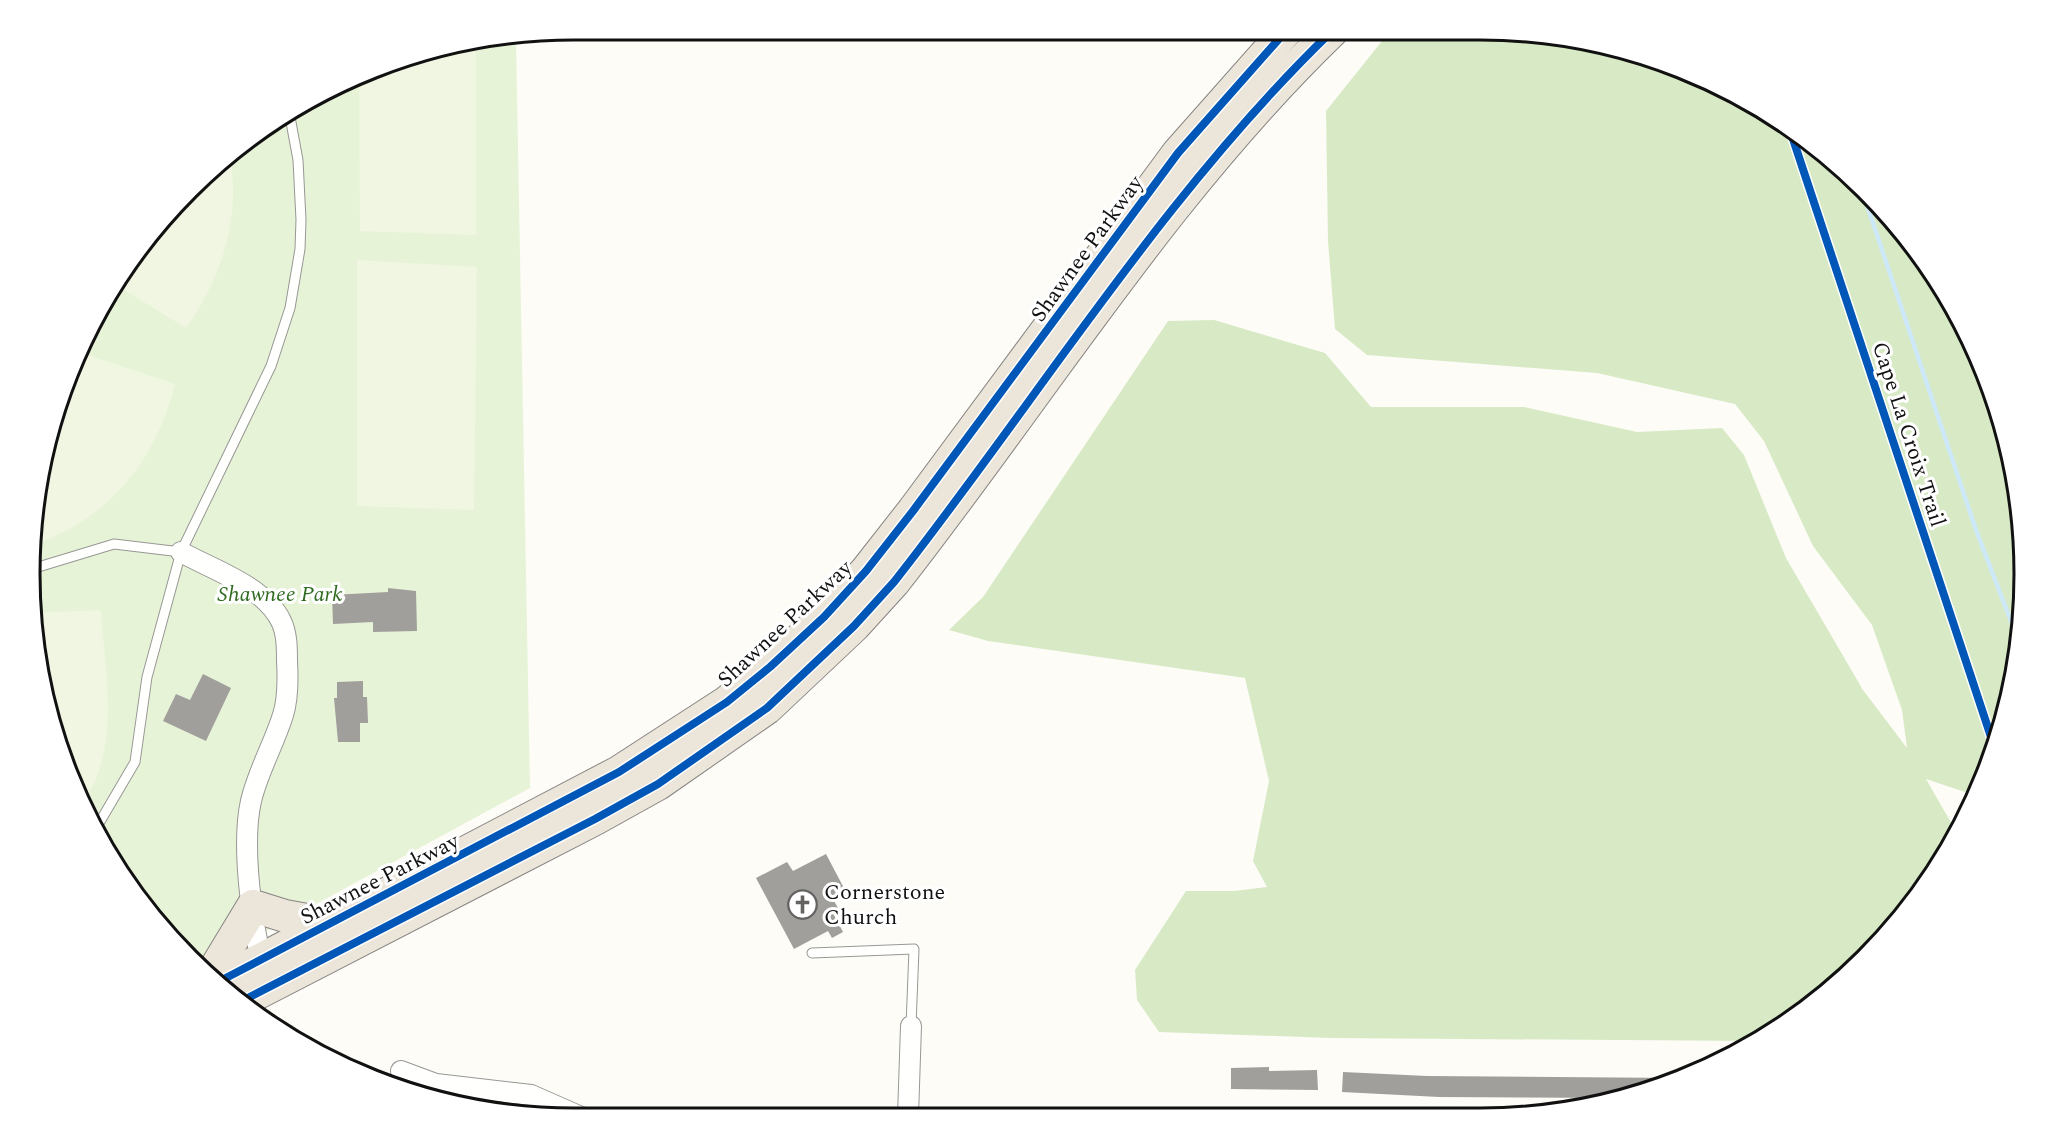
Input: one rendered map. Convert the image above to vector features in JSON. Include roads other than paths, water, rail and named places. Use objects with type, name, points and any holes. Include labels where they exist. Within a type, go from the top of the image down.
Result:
[{"type":"highway","name":"Shawnee Parkway","points":[[258,983],[329,924],[619,772],[718,708],[770,667],[824,617],[866,571],[1178,153],[1210,114],[1278,40]]},
{"type":"highway","name":"Shawnee Parkway","points":[[229,981],[258,983],[596,819],[658,784],[767,708],[854,626],[894,582],[1176,204],[1234,134],[1323,40]]},
{"type":"highway","points":[[215,968],[254,906],[285,916],[329,924]]},
{"type":"street","points":[[181,552],[251,590],[270,605],[281,621],[286,642],[288,676],[283,714],[251,801],[248,869],[254,906],[258,983]]},
{"type":"street","points":[[908,1108],[911,1026]]},
{"type":"street","points":[[401,1071],[435,1083],[531,1095],[559,1107]]},
{"type":"lane","points":[[101,820],[135,762],[147,677],[181,552],[271,366],[290,308],[298,259],[301,220],[298,160],[291,122]]},
{"type":"lane","points":[[40,566],[114,544],[181,552]]},
{"type":"lane","points":[[813,953],[914,949],[911,1026]]},
{"type":"waterway","points":[[1868,209],[1976,530],[2011,621]]},
{"type":"place","name":"Cornerstone Church","points":[[803,904]]},
{"type":"park label","name":"Shawnee Park","points":[[280,593]]}]
